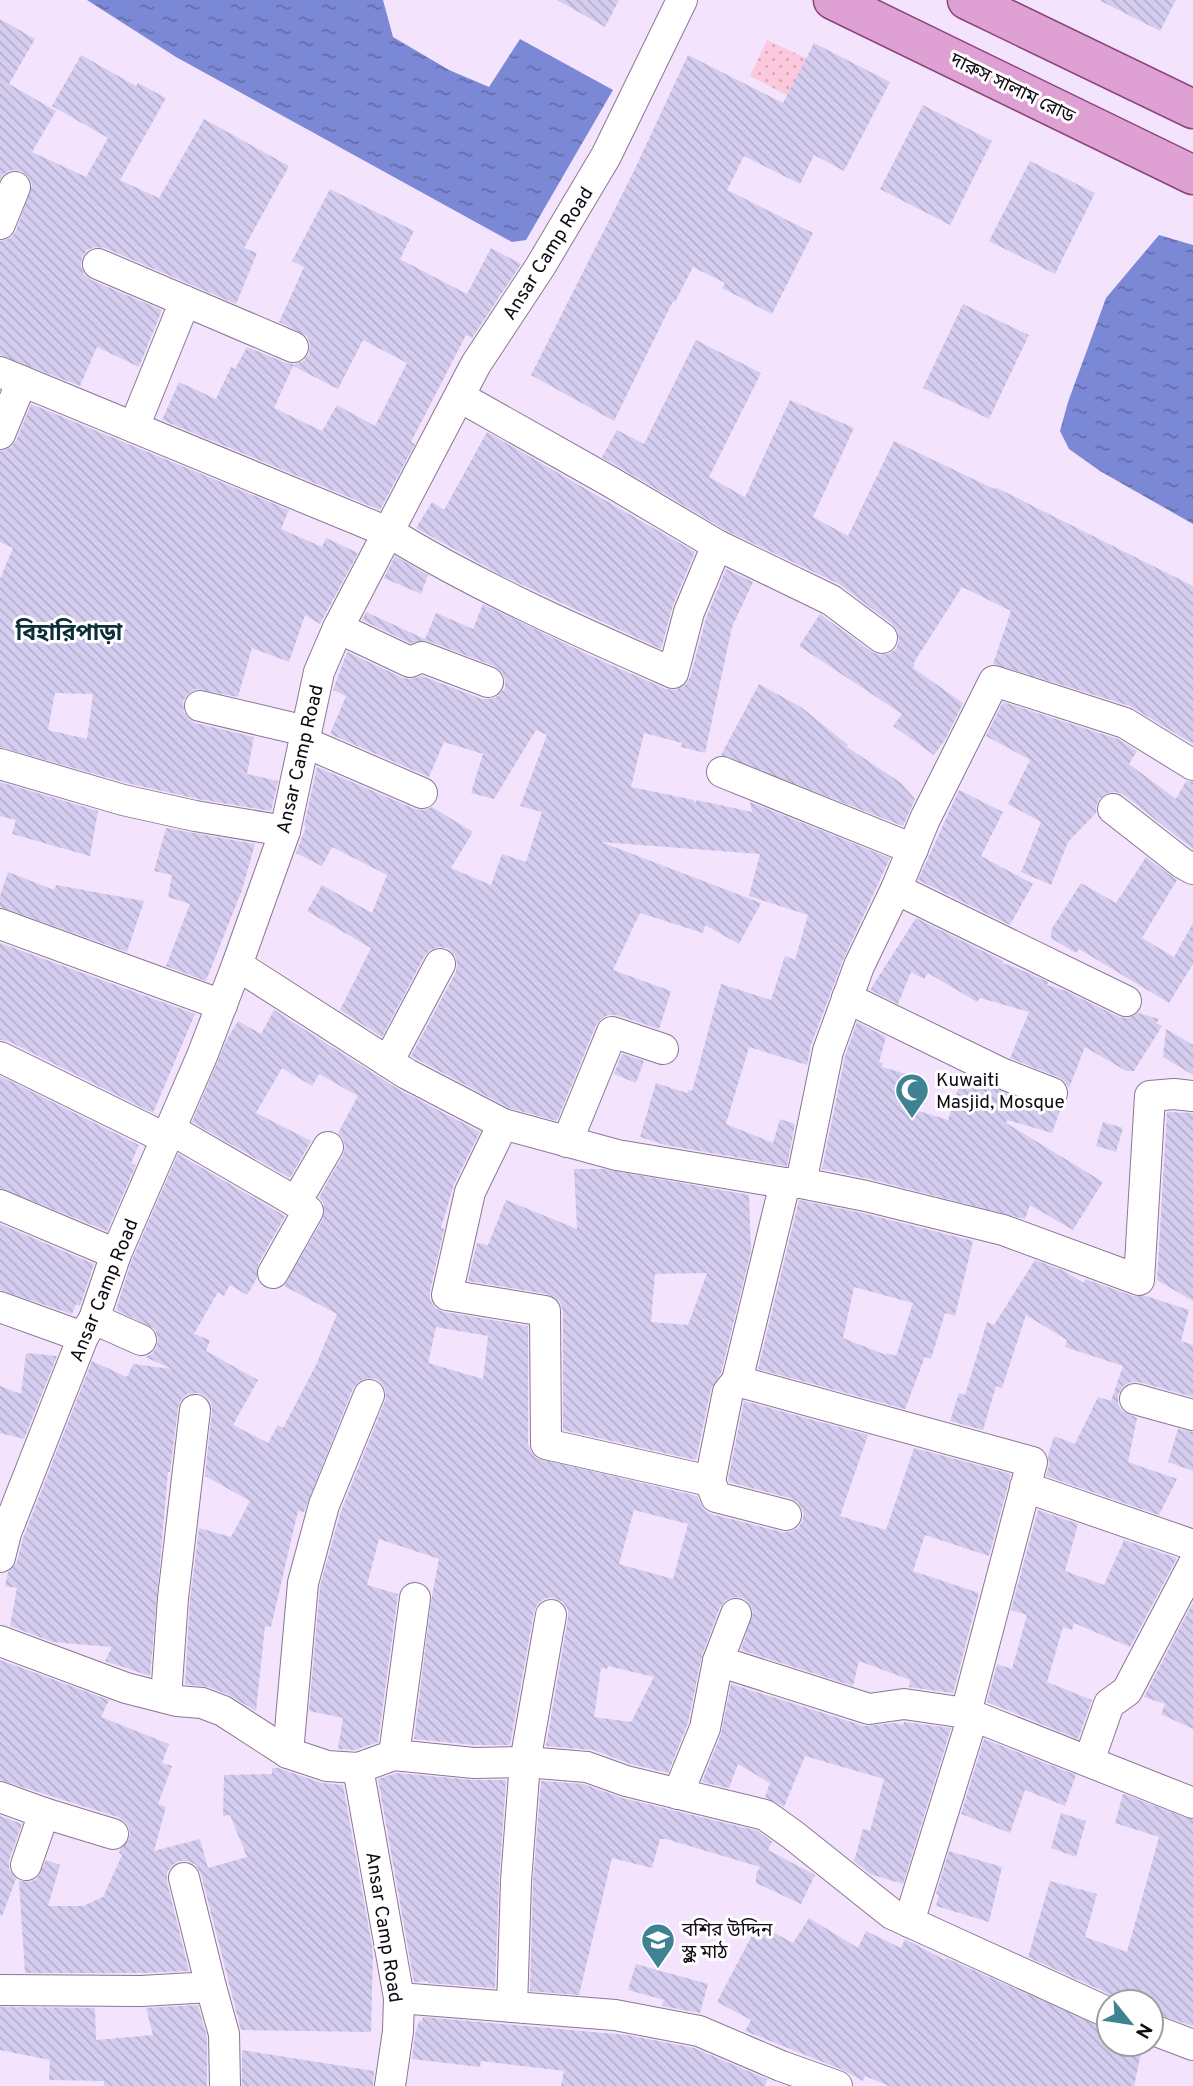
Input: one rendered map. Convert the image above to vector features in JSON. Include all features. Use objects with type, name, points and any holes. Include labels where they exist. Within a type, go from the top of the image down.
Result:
[{"type":"main road","name":"দারুস সালাম রোড","points":[[833,0],[1193,174]]},
{"type":"main road","points":[[967,0],[1193,109]]},
{"type":"street","name":"Ansar Camp Road","points":[[0,1557],[6,1533],[116,1254],[169,1134],[237,965],[285,831],[319,672],[338,628],[477,364],[540,267],[606,156],[682,0]]},
{"type":"street","points":[[0,224],[15,187]]},
{"type":"street","points":[[98,264],[293,347]]},
{"type":"street","points":[[134,427],[185,301]]},
{"type":"street","points":[[0,434],[11,376],[390,533],[446,567],[673,673],[689,612],[718,545]]},
{"type":"street","points":[[460,397],[718,545],[831,600],[882,638]]},
{"type":"street","points":[[338,628],[410,662],[422,657],[488,682]]},
{"type":"street","points":[[786,1515],[716,1497],[710,1481],[728,1392],[737,1381],[828,1051],[847,998],[913,849],[994,681],[1125,723],[1193,765]]},
{"type":"street","points":[[200,706],[305,736],[422,793]]},
{"type":"street","points":[[0,764],[123,800],[195,816],[285,831]]},
{"type":"street","points":[[722,772],[913,849]]},
{"type":"street","points":[[1114,809],[1193,869]]},
{"type":"street","points":[[896,889],[1126,1001]]},
{"type":"street","points":[[0,923],[222,1005]]},
{"type":"street","points":[[388,1062],[440,964]]},
{"type":"street","points":[[237,965],[407,1074],[503,1124],[617,1155],[866,1196],[1003,1230],[1139,1280],[1150,1096],[1193,1096]]},
{"type":"street","points":[[847,998],[1001,1073],[1052,1093]]},
{"type":"street","points":[[567,1142],[612,1032],[663,1049]]},
{"type":"street","points":[[0,1056],[169,1134],[308,1211],[273,1273]]},
{"type":"street","points":[[503,1124],[470,1192],[447,1295],[545,1311],[546,1444],[710,1481]]},
{"type":"street","points":[[296,1202],[328,1147]]},
{"type":"street","points":[[0,1205],[116,1254]]},
{"type":"street","points":[[0,1307],[141,1340]]},
{"type":"street","points":[[737,1381],[1032,1462],[969,1715],[909,1922]]},
{"type":"street","points":[[288,1753],[303,1583],[324,1505],[369,1395]]},
{"type":"street","points":[[1135,1399],[1193,1415]]},
{"type":"street","points":[[166,1698],[173,1598],[195,1410]]},
{"type":"street","points":[[1025,1487],[1193,1545]]},
{"type":"street","points":[[1089,1761],[1109,1704],[1127,1691],[1193,1565]]},
{"type":"street","points":[[394,1755],[415,1598]]},
{"type":"street","points":[[678,1794],[705,1728],[718,1661],[736,1614]]},
{"type":"street","points":[[512,2007],[516,1881],[525,1762],[551,1615]]},
{"type":"street","points":[[0,1641],[125,1688],[202,1703],[223,1710],[288,1753],[327,1766],[358,1769],[394,1755],[474,1763],[525,1762],[587,1767],[626,1781],[765,1815],[892,1914],[1095,2007]]},
{"type":"street","points":[[718,1661],[869,1709],[904,1704],[969,1715],[1193,1803]]},
{"type":"street","name":"Ansar Camp Road","points":[[358,1769],[399,1998],[398,2031],[390,2086]]},
{"type":"street","points":[[0,1797],[113,1834]]},
{"type":"street","points":[[26,1865],[44,1813]]},
{"type":"street","points":[[184,1878],[224,2034],[225,2086]]},
{"type":"street","points":[[0,1990],[141,1991],[211,1987]]},
{"type":"street","points":[[399,1998],[615,2015],[699,2031],[778,2076],[838,2086]]},
{"type":"street","points":[[1165,2034],[1193,2045]]},
{"type":"shaded area","points":[[767,40],[812,61],[794,99],[750,76]]},
{"type":"water","points":[[87,0],[383,0],[393,37],[449,70],[489,87],[520,39],[613,90],[526,240],[512,242],[176,57]]},
{"type":"water","points":[[1159,235],[1193,245],[1193,524],[1100,471],[1069,449],[1060,431],[1106,298]]},
{"type":"building","points":[[557,0],[619,0],[605,27]]},
{"type":"building","points":[[1099,0],[1176,0],[1160,31]]},
{"type":"building","points":[[0,19],[35,39],[9,84],[56,111],[32,152],[86,177],[108,138],[52,106],[81,55],[136,86],[138,83],[166,98],[120,180],[159,198],[204,119],[289,166],[244,248],[257,253],[236,304],[105,248],[87,250],[81,265],[84,275],[162,310],[139,367],[97,347],[80,386],[0,355],[0,241],[10,238],[16,231],[32,185],[29,177],[21,171],[12,170],[0,179]]},
{"type":"building","points":[[814,43],[890,82],[844,171],[814,155],[800,184],[744,156],[727,190],[813,233],[772,314],[722,288],[725,283],[693,267],[675,302],[673,301],[614,421],[531,375],[632,175],[688,55],[783,103]]},
{"type":"building","points":[[923,105],[992,141],[950,225],[880,189]]},
{"type":"building","points":[[1030,161],[1095,193],[1055,274],[989,241]]},
{"type":"building","points":[[330,189],[414,231],[400,259],[467,294],[491,248],[521,264],[472,338],[466,335],[411,442],[415,444],[380,510],[162,420],[179,382],[216,399],[231,367],[235,369],[247,347],[294,364],[303,361],[309,354],[307,336],[279,322],[304,267],[292,261]],"holes":[[[363,340],[407,363],[375,426],[337,405],[322,431],[274,408],[293,366],[338,389]]]},
{"type":"building","points":[[963,304],[1029,335],[989,419],[923,388]]},
{"type":"building","points":[[696,340],[761,373],[709,477],[745,497],[790,400],[854,428],[813,517],[848,536],[894,441],[994,489],[995,487],[1193,586],[1193,744],[1130,706],[993,664],[1011,611],[962,587],[913,664],[913,668],[963,703],[945,740],[934,755],[893,726],[902,714],[799,646],[820,614],[872,652],[879,655],[888,654],[896,649],[899,641],[898,632],[892,624],[839,584],[725,530],[602,457],[617,430],[644,444]]},
{"type":"building","points":[[31,404],[289,510],[281,529],[322,547],[326,538],[358,553],[320,624],[305,615],[289,662],[252,648],[238,697],[196,689],[183,701],[184,712],[195,723],[254,737],[247,774],[278,781],[271,811],[198,799],[127,783],[0,747],[0,579],[13,548],[0,542],[0,451],[10,448],[16,441]],"holes":[[[55,693],[93,694],[87,739],[48,730]]]},
{"type":"building","points":[[487,432],[695,552],[673,605],[661,649],[501,575],[416,528],[432,502],[444,510]]},
{"type":"building","points":[[395,556],[428,575],[421,594],[384,578]]},
{"type":"building","points":[[726,569],[753,582],[732,627],[705,753],[681,747],[682,743],[644,733],[631,787],[694,800],[695,804],[697,800],[752,812],[750,802],[890,858],[843,960],[811,1045],[807,1065],[749,1047],[726,1124],[773,1143],[780,1119],[795,1124],[787,1166],[665,1145],[640,1137],[656,1083],[687,1093],[688,1090],[692,1091],[721,984],[771,1000],[785,956],[795,960],[808,915],[749,896],[760,854],[601,842],[761,903],[739,944],[705,925],[703,933],[640,913],[613,970],[671,991],[659,1029],[617,1015],[608,1015],[601,1019],[596,1025],[557,1121],[509,1108],[411,1056],[456,972],[455,955],[448,948],[439,947],[425,955],[382,1037],[340,1010],[371,948],[307,911],[322,885],[372,913],[387,875],[332,847],[322,866],[296,853],[306,827],[304,826],[317,767],[415,809],[432,807],[473,832],[451,868],[491,885],[502,854],[526,862],[542,812],[520,806],[547,735],[536,730],[494,799],[471,793],[483,754],[444,742],[429,777],[330,734],[346,696],[333,690],[347,652],[403,678],[422,676],[482,699],[498,696],[505,688],[502,672],[494,666],[428,641],[410,643],[362,620],[366,612],[425,639],[436,613],[473,629],[483,604],[593,657],[666,689],[675,690],[684,686],[690,678],[706,618]]},
{"type":"building","points":[[759,684],[801,707],[848,745],[847,747],[901,783],[915,799],[903,826],[721,755]]},
{"type":"building","points":[[1003,702],[1118,739],[1137,751],[1129,764],[1176,799],[1186,781],[1193,782],[1193,849],[1124,795],[1107,793],[1099,799],[1096,813],[1068,842],[1051,885],[1021,872],[1041,822],[1008,804],[1030,760],[986,736]]},
{"type":"building","points":[[0,782],[98,811],[90,856],[12,834],[16,820],[0,816]]},
{"type":"building","points":[[959,790],[1003,812],[981,856],[1033,884],[1010,925],[918,880]]},
{"type":"building","points":[[166,828],[255,844],[242,890],[206,981],[166,966],[190,904],[168,897],[172,875],[154,871]]},
{"type":"building","points":[[1146,857],[1177,880],[1142,938],[1174,957],[1193,923],[1193,964],[1169,1003],[1079,949],[1076,953],[1051,938],[1051,930],[1081,883],[1116,903]]},
{"type":"building","points":[[8,872],[54,890],[56,885],[144,901],[127,952],[0,907],[0,896]]},
{"type":"building","points":[[916,918],[1003,961],[1002,963],[1048,982],[1047,985],[1066,991],[1119,1017],[1128,1018],[1138,1013],[1159,1019],[1156,1023],[1162,1026],[1134,1071],[1126,1071],[1085,1047],[1069,1088],[1058,1077],[1010,1058],[1029,1012],[980,998],[977,1002],[928,973],[924,979],[911,972],[898,1004],[870,990]]},
{"type":"building","points":[[0,943],[195,1014],[153,1113],[8,1041],[0,1040]]},
{"type":"building","points":[[274,1010],[398,1089],[480,1132],[454,1184],[441,1228],[444,1229],[430,1300],[435,1308],[444,1312],[528,1326],[528,1444],[536,1458],[697,1496],[704,1510],[711,1514],[782,1532],[798,1528],[803,1520],[803,1511],[798,1502],[728,1480],[744,1401],[868,1435],[840,1516],[886,1530],[914,1448],[1011,1474],[989,1556],[925,1535],[913,1571],[979,1593],[953,1693],[909,1687],[910,1680],[859,1661],[853,1686],[741,1650],[753,1612],[743,1598],[734,1597],[726,1600],[720,1607],[702,1655],[688,1723],[668,1773],[631,1764],[593,1750],[546,1746],[568,1610],[563,1602],[546,1598],[538,1603],[534,1612],[510,1745],[475,1745],[414,1739],[439,1559],[379,1539],[367,1585],[398,1594],[378,1742],[355,1750],[338,1749],[343,1718],[309,1711],[320,1586],[341,1511],[385,1401],[386,1392],[382,1384],[376,1379],[367,1378],[359,1381],[353,1388],[304,1512],[298,1511],[271,1627],[265,1626],[256,1711],[227,1694],[208,1687],[185,1684],[190,1600],[199,1528],[231,1537],[250,1501],[205,1476],[212,1411],[211,1402],[198,1393],[187,1394],[178,1408],[168,1472],[150,1676],[105,1661],[112,1647],[53,1642],[10,1626],[17,1588],[5,1586],[8,1572],[17,1562],[23,1538],[92,1361],[127,1377],[133,1364],[172,1369],[145,1357],[152,1354],[157,1346],[155,1329],[116,1310],[132,1260],[178,1154],[285,1216],[258,1264],[257,1278],[247,1295],[230,1285],[224,1296],[218,1292],[194,1334],[210,1340],[206,1351],[258,1380],[233,1425],[268,1443],[278,1425],[283,1428],[316,1365],[337,1314],[284,1286],[323,1219],[324,1204],[319,1197],[343,1155],[345,1146],[338,1133],[358,1096],[319,1074],[312,1086],[282,1068],[256,1113],[311,1141],[290,1178],[192,1122],[227,1039],[238,1021],[261,1034]],"holes":[[[436,1327],[488,1336],[483,1379],[428,1363]],[[634,1510],[688,1524],[673,1579],[619,1564]],[[608,1666],[654,1677],[631,1722],[594,1717],[601,1668],[607,1669]]]},
{"type":"building","points":[[857,1022],[886,1037],[879,1062],[883,1063],[882,1067],[917,1077],[909,1108],[948,1120],[963,1074],[1046,1109],[1061,1108],[1052,1133],[1007,1120],[1006,1123],[1103,1182],[1073,1230],[1030,1205],[1025,1219],[822,1169],[845,1056]]},
{"type":"building","points":[[1166,1029],[1193,1045],[1193,1075],[1163,1057]]},
{"type":"building","points":[[622,1054],[644,1061],[636,1083],[614,1074]]},
{"type":"building","points":[[0,1076],[139,1145],[131,1163],[136,1165],[107,1231],[0,1188]]},
{"type":"building","points":[[1167,1112],[1193,1113],[1193,1301],[1157,1280]]},
{"type":"building","points":[[1103,1122],[1123,1128],[1116,1152],[1096,1146]]},
{"type":"building","points":[[574,1169],[603,1169],[749,1195],[751,1251],[721,1373],[711,1389],[696,1460],[563,1430],[563,1311],[560,1302],[548,1294],[468,1281],[477,1243],[488,1245],[506,1200],[577,1229]],"holes":[[[707,1273],[688,1325],[651,1322],[655,1274]]]},
{"type":"building","points":[[799,1200],[973,1241],[955,1316],[945,1313],[931,1359],[925,1357],[905,1409],[758,1369]],"holes":[[[854,1287],[913,1303],[896,1356],[886,1355],[843,1338]]]},
{"type":"building","points":[[0,1224],[94,1264],[80,1306],[76,1304],[72,1314],[0,1290]]},
{"type":"building","points":[[1035,1260],[1064,1271],[1084,1283],[1085,1279],[1133,1296],[1146,1296],[1189,1310],[1181,1341],[1193,1345],[1193,1397],[1139,1382],[1123,1386],[1118,1395],[1118,1404],[1122,1411],[1137,1418],[1128,1462],[1177,1479],[1159,1515],[1046,1476],[1054,1436],[1075,1444],[1098,1397],[1111,1401],[1123,1366],[1065,1347],[1067,1340],[1026,1315],[1002,1388],[996,1386],[983,1430],[950,1421],[959,1393],[965,1395],[987,1322],[994,1325]]},
{"type":"building","points":[[26,1353],[57,1356],[24,1439],[0,1433],[0,1386],[21,1394]]},
{"type":"building","points":[[1178,1429],[1193,1432],[1193,1471],[1168,1462]]},
{"type":"building","points":[[1038,1510],[1078,1524],[1065,1571],[1104,1585],[1124,1540],[1177,1558],[1130,1647],[1074,1623],[1072,1630],[1063,1627],[1047,1682],[1092,1700],[1078,1739],[987,1702],[997,1664],[1012,1669],[1027,1615],[1011,1610]]},
{"type":"building","points":[[1192,1604],[1193,1729],[1161,1714],[1165,1704],[1144,1697]]},
{"type":"building","points":[[0,1660],[109,1700],[101,1717],[169,1744],[162,1763],[172,1766],[158,1804],[166,1807],[154,1851],[200,1839],[208,1868],[247,1857],[230,1815],[223,1816],[224,1775],[272,1774],[272,1768],[278,1768],[322,1783],[343,1785],[373,1952],[371,2032],[241,2030],[201,1874],[196,1865],[188,1861],[179,1861],[171,1866],[167,1873],[167,1882],[189,1971],[25,1973],[19,1881],[37,1879],[46,1860],[60,1865],[48,1906],[83,1906],[103,1897],[122,1855],[119,1853],[120,1849],[129,1840],[130,1831],[126,1823],[118,1817],[0,1780]]},
{"type":"building","points":[[731,1684],[864,1726],[895,1723],[903,1725],[904,1722],[951,1728],[903,1884],[870,1874],[854,1861],[863,1829],[870,1831],[884,1779],[805,1756],[784,1807],[765,1797],[770,1783],[738,1764],[729,1788],[702,1782],[721,1734]]},
{"type":"building","points":[[984,1739],[1076,1775],[1065,1806],[1025,1790],[1010,1833],[961,1814]]},
{"type":"building","points":[[396,1773],[472,1780],[506,1780],[495,1988],[414,1982],[378,1779]]},
{"type":"building","points":[[541,1781],[583,1784],[622,1798],[758,1831],[772,1842],[768,1850],[815,1875],[801,1904],[756,1883],[756,1874],[760,1867],[666,1839],[660,1839],[652,1868],[612,1858],[579,1995],[530,1991],[533,1882]]},
{"type":"building","points":[[1123,1794],[1193,1820],[1193,2026],[1165,2017],[1165,1988],[1096,1988],[1028,1957],[1050,1881],[1097,1894],[1085,1937],[1127,1952],[1159,1837],[1115,1823]]},
{"type":"building","points":[[1061,1813],[1086,1821],[1076,1857],[1051,1848]]},
{"type":"building","points":[[0,1816],[22,1824],[9,1860],[9,1869],[16,1879],[2,1916],[0,1915]]},
{"type":"building","points":[[949,1851],[1002,1867],[989,1922],[936,1906],[939,1895],[936,1894]]},
{"type":"building","points":[[809,1918],[858,1948],[866,1931],[901,1948],[905,1939],[945,1960],[946,1958],[1095,2024],[1095,2058],[1140,2058],[1134,2086],[889,2086],[865,2076],[863,2081],[843,2070],[745,2031],[751,2020],[717,2002],[758,1924],[793,1943]]},
{"type":"building","points":[[636,1964],[708,1984],[700,2013],[662,2006],[664,2000],[628,1990]]},
{"type":"building","points":[[198,2005],[207,2037],[207,2086],[104,2086],[104,2081],[49,2080],[50,2060],[0,2050],[0,2007],[95,2008],[96,2040],[153,2035],[146,2008]]},
{"type":"building","points":[[423,2017],[627,2035],[694,2048],[767,2079],[765,2086],[561,2086],[564,2071],[481,2061],[480,2067],[412,2059],[415,2034]]},
{"type":"building","points":[[242,2050],[374,2071],[373,2086],[242,2086]]},
{"type":"place","name":"Kuwaiti Masjid, Mosque","points":[[912,1120]]},
{"type":"place","name":"বশির উদ্দিন স্কুল মাঠ","points":[[658,1970]]},
{"type":"district","name":"বিহারিপাড়া","points":[[69,632]]}]
